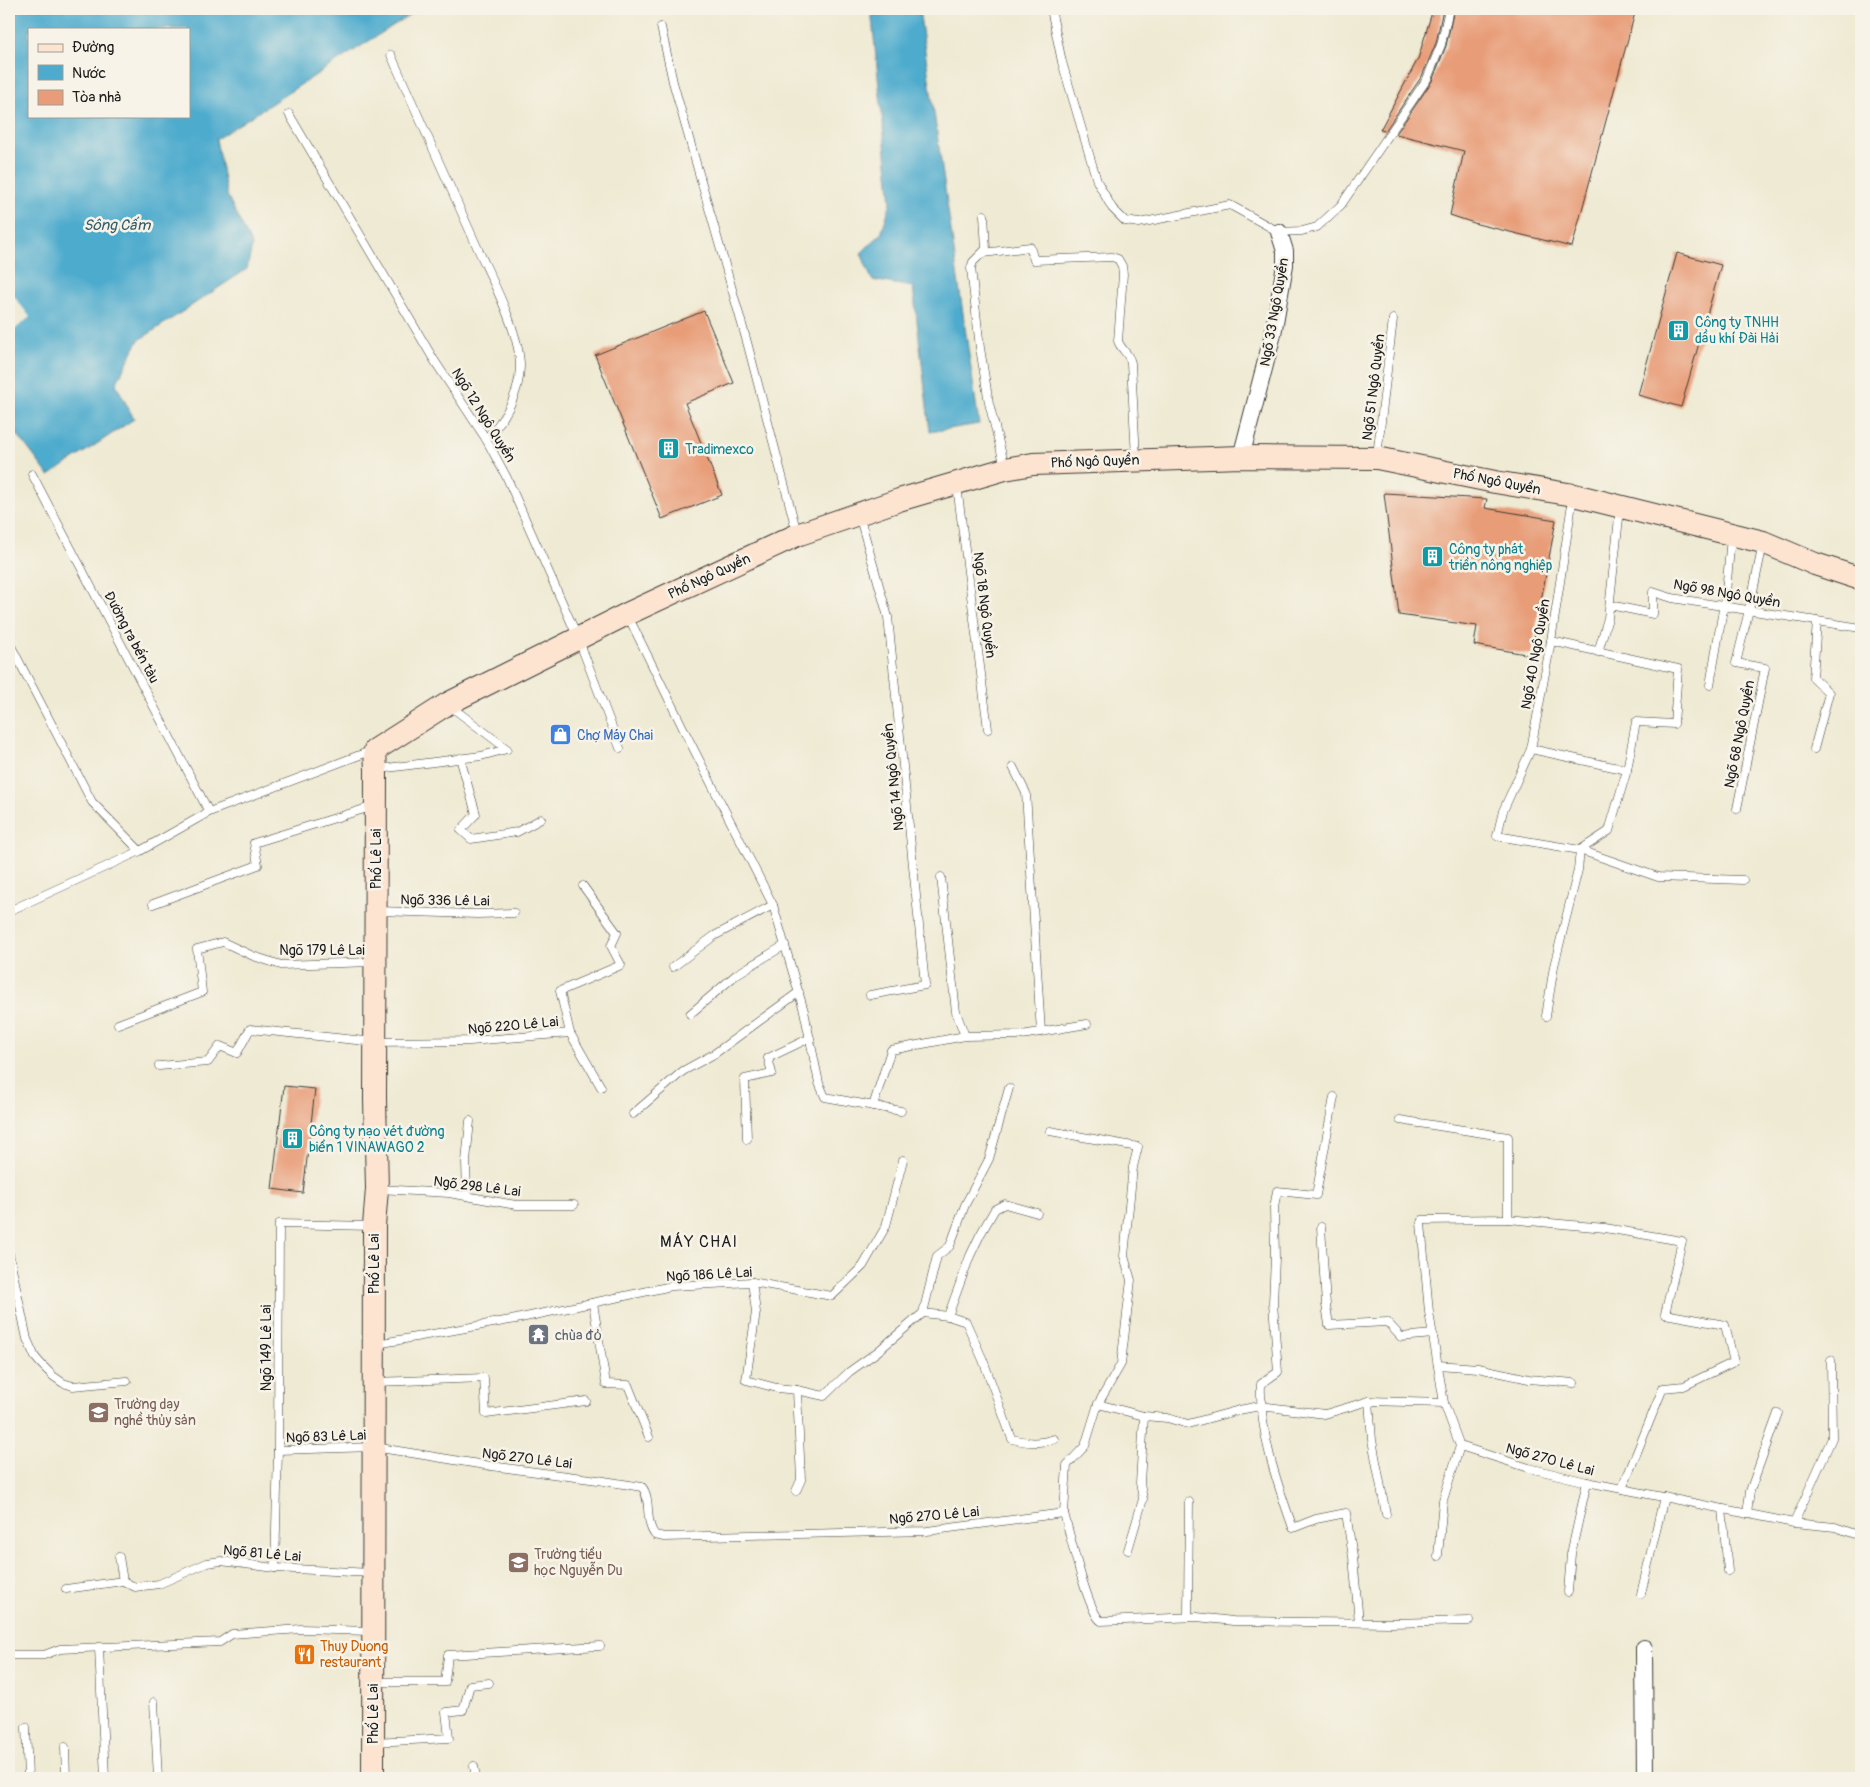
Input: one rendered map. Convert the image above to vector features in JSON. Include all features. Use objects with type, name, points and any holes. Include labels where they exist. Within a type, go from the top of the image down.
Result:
[{"type":"street","name":"Ngõ 33 Ngô Quyền","points":[[1241,457],[1273,334],[1285,265],[1285,251],[1280,232]]},
{"type":"street","name":"Phố Ngô Quyền","points":[[375,760],[447,704],[627,614],[797,535],[858,513],[1005,469],[1033,464],[1136,459],[1241,457],[1377,458],[1495,482],[1574,495],[1763,542],[1815,564],[1861,579]]},
{"type":"street","name":"Phố Lê Lai","points":[[373,1778],[374,1226],[377,1189],[375,760]]},
{"type":"street","points":[[1644,1648],[1645,1778]]},
{"type":"lane","points":[[1051,9],[1062,62],[1097,181],[1112,208],[1125,221],[1139,223],[1230,205],[1280,232],[1302,231],[1317,227],[1341,205],[1427,79],[1441,46],[1449,9]]},
{"type":"lane","points":[[661,27],[673,82],[747,342],[797,535]]},
{"type":"lane","points":[[392,55],[504,306],[519,350],[520,367],[517,387],[502,420],[486,439]]},
{"type":"lane","name":"Ngõ 12 Ngô Quyền","points":[[289,114],[434,360],[486,439],[507,478],[578,638],[620,748]]},
{"type":"lane","points":[[984,215],[986,246],[984,253]]},
{"type":"lane","points":[[1005,469],[996,438],[986,385],[971,268],[973,262],[984,253],[1030,247],[1034,260],[1112,257],[1118,259],[1122,266],[1118,341],[1120,346],[1129,355],[1131,363],[1136,459]]},
{"type":"lane","name":"Ngõ 51 Ngô Quyền","points":[[1377,458],[1394,320]]},
{"type":"lane","name":"Đường ra bến tàu","points":[[32,474],[209,812]]},
{"type":"lane","name":"Ngõ 18 Ngô Quyền","points":[[957,484],[988,729]]},
{"type":"lane","name":"Ngõ 40 Ngô Quyền","points":[[1574,495],[1551,640],[1531,749],[1503,810],[1497,836],[1580,850]]},
{"type":"lane","points":[[1598,652],[1610,605],[1620,507]]},
{"type":"lane","name":"Ngõ 14 Ngô Quyền","points":[[858,513],[888,617],[925,985],[870,995]]},
{"type":"lane","points":[[1710,685],[1724,606],[1731,535]]},
{"type":"lane","name":"Ngõ 68 Ngô Quyền","points":[[1737,809],[1765,668],[1736,664],[1763,542]]},
{"type":"lane","name":"Ngõ 98 Ngô Quyền","points":[[1610,605],[1653,614],[1653,592],[1672,598],[1861,628]]},
{"type":"lane","points":[[627,614],[773,905],[810,1038],[819,1083],[825,1097],[901,1110]]},
{"type":"lane","points":[[1814,749],[1830,693],[1813,678],[1817,621]]},
{"type":"lane","points":[[1551,640],[1598,652],[1678,668],[1674,724],[1636,722],[1627,770],[1609,831],[1580,850]]},
{"type":"lane","points":[[9,642],[92,802],[140,851]]},
{"type":"lane","points":[[9,911],[140,851],[209,812],[375,760],[460,758],[481,756],[507,749],[447,704]]},
{"type":"lane","points":[[1531,749],[1627,770]]},
{"type":"lane","points":[[460,758],[476,814],[461,830],[471,839],[517,832],[541,819]]},
{"type":"lane","points":[[1013,767],[1026,793],[1041,1032]]},
{"type":"lane","points":[[153,904],[258,865],[254,843],[376,806]]},
{"type":"lane","points":[[1580,850],[1658,878],[1743,880]]},
{"type":"lane","points":[[1546,1016],[1554,966],[1578,870],[1580,850]]},
{"type":"lane","points":[[940,877],[956,1012],[965,1036]]},
{"type":"lane","name":"Ngõ 220 Lê Lai","points":[[158,1066],[208,1062],[220,1046],[238,1053],[250,1029],[375,1042],[470,1042],[570,1033],[560,991],[621,965],[611,946],[616,933],[583,886]]},
{"type":"lane","points":[[673,967],[714,936],[773,905]]},
{"type":"lane","name":"Ngõ 336 Lê Lai","points":[[376,911],[477,914],[514,913]]},
{"type":"lane","name":"Ngõ 179 Lê Lai","points":[[118,1024],[202,992],[197,950],[223,942],[253,956],[281,965],[375,962]]},
{"type":"lane","points":[[690,1014],[737,974],[785,945]]},
{"type":"lane","points":[[633,1114],[683,1071],[714,1054],[798,992]]},
{"type":"lane","points":[[873,1106],[891,1050],[965,1036],[1022,1035],[1087,1024]]},
{"type":"lane","points":[[570,1033],[601,1087]]},
{"type":"lane","points":[[747,1139],[745,1079],[772,1073],[768,1058],[810,1038]]},
{"type":"lane","points":[[752,1282],[756,1312],[746,1380],[777,1388],[824,1396],[849,1372],[878,1352],[923,1313],[937,1256],[950,1246],[966,1204],[989,1159],[1009,1088]]},
{"type":"lane","points":[[1334,1097],[1316,1195],[1277,1191],[1274,1208],[1275,1258],[1272,1303],[1278,1372],[1261,1384],[1260,1406],[1272,1458],[1293,1528],[1316,1519],[1346,1513],[1353,1557],[1358,1622]]},
{"type":"lane","points":[[1400,1120],[1508,1137],[1508,1219]]},
{"type":"lane","points":[[468,1196],[466,1162],[470,1121]]},
{"type":"lane","points":[[1050,1131],[1138,1147],[1133,1167],[1124,1256],[1131,1280],[1121,1364],[1098,1404],[1084,1446],[1067,1465],[1064,1514],[1089,1599],[1098,1619],[1103,1621],[1207,1617],[1233,1621],[1469,1621]]},
{"type":"lane","name":"Ngõ 186 Lê Lai","points":[[375,1345],[516,1319],[672,1286],[752,1282],[832,1296],[863,1266],[886,1226],[903,1160]]},
{"type":"lane","name":"Ngõ 298 Lê Lai","points":[[377,1189],[449,1193],[516,1205],[574,1205]]},
{"type":"lane","points":[[948,1316],[970,1256],[995,1209],[1005,1204],[1037,1214]]},
{"type":"lane","points":[[1438,1556],[1443,1500],[1460,1446],[1444,1403],[1433,1334],[1422,1238],[1422,1220],[1508,1219],[1606,1228],[1682,1241],[1665,1314],[1725,1325],[1734,1362],[1684,1386],[1663,1388],[1622,1489]]},
{"type":"lane","name":"Ngõ 149 Lê Lai","points":[[276,1568],[278,1224],[374,1226]]},
{"type":"lane","points":[[1321,1227],[1329,1325],[1387,1322],[1401,1337],[1433,1334]]},
{"type":"lane","points":[[9,1254],[27,1339],[35,1357],[52,1376],[63,1383],[73,1386],[127,1382]]},
{"type":"lane","points":[[593,1302],[606,1384],[628,1385],[649,1437]]},
{"type":"lane","points":[[923,1313],[948,1316],[966,1322],[1012,1439],[1030,1444],[1054,1439]]},
{"type":"lane","points":[[1794,1523],[1832,1438],[1831,1360]]},
{"type":"lane","points":[[1438,1365],[1478,1368],[1530,1379],[1574,1383]]},
{"type":"lane","points":[[374,1382],[484,1378],[486,1414],[586,1401]]},
{"type":"lane","points":[[796,1491],[801,1480],[797,1390]]},
{"type":"lane","points":[[1369,1402],[1372,1440],[1386,1514]]},
{"type":"lane","points":[[1098,1404],[1144,1416],[1167,1418],[1188,1424],[1260,1406],[1325,1414],[1369,1402],[1444,1403]]},
{"type":"lane","points":[[1747,1514],[1750,1492],[1778,1413]]},
{"type":"lane","points":[[1128,1550],[1143,1499],[1140,1483],[1144,1416]]},
{"type":"lane","name":"Ngõ 270 Lê Lai","points":[[1460,1446],[1528,1468],[1587,1482],[1794,1523],[1835,1527],[1861,1536]]},
{"type":"lane","name":"Ngõ 270 Lê Lai","points":[[374,1447],[491,1466],[642,1487],[645,1492],[647,1512],[652,1530],[655,1535],[664,1538],[927,1531],[1064,1514]]},
{"type":"lane","name":"Ngõ 83 Lê Lai","points":[[278,1450],[374,1447]]},
{"type":"lane","points":[[1568,1592],[1571,1554],[1587,1482]]},
{"type":"lane","points":[[1641,1594],[1664,1497]]},
{"type":"lane","points":[[1188,1617],[1190,1502]]},
{"type":"lane","points":[[1722,1509],[1728,1571]]},
{"type":"lane","points":[[119,1557],[123,1581]]},
{"type":"lane","name":"Ngõ 81 Lê Lai","points":[[66,1589],[123,1581],[136,1587],[159,1584],[207,1563],[220,1561],[276,1568],[373,1573]]},
{"type":"lane","points":[[9,1655],[44,1655],[60,1649],[220,1642],[232,1634],[301,1629],[372,1631]]},
{"type":"lane","points":[[373,1682],[445,1682],[448,1655],[600,1646]]},
{"type":"lane","points":[[99,1647],[105,1778]]},
{"type":"lane","points":[[372,1742],[449,1738],[446,1712],[463,1710],[470,1685],[489,1683]]},
{"type":"lane","points":[[154,1702],[158,1778]]},
{"type":"lane","points":[[26,1727],[28,1778]]},
{"type":"lane","points":[[65,1747],[66,1778]]},
{"type":"lane","points":[[474,1766],[476,1778]]},
{"type":"water","name":"Sông Cấm","points":[[9,9],[419,9],[216,139],[227,195],[252,246],[247,269],[138,341],[116,384],[134,419],[49,476],[18,435],[9,441]]},
{"type":"water","points":[[871,9],[919,9],[979,424],[930,432],[913,287],[872,280],[861,253],[881,234],[891,202]]},
{"type":"pier","points":[[9,290],[30,317],[9,334]]},
{"type":"building","points":[[1433,9],[1443,9],[1436,43],[1422,76],[1385,131],[1380,130],[1418,59]]},
{"type":"building","points":[[1454,9],[1636,9],[1572,247],[1477,224],[1450,215],[1464,151],[1396,134],[1432,81],[1446,46]]},
{"type":"building","name":"Công ty TNHH dầu khí Đài Hải","points":[[1677,253],[1721,265],[1681,407],[1638,395]]},
{"type":"building","name":"Tradimexco","points":[[704,311],[734,383],[685,403],[722,495],[662,519],[595,355]]},
{"type":"building","points":[[1384,493],[1487,499],[1485,508],[1556,520],[1531,655],[1474,645],[1477,626],[1399,615]]},
{"type":"building","name":"Công ty nạo vét đường biển 1 VINAWAGO 2","points":[[284,1086],[315,1089],[303,1193],[272,1189]]},
{"type":"place","name":"Công ty TNHH dầu khí Đài Hải","points":[[1679,330]]},
{"type":"place","name":"Tradimexco","points":[[669,449]]},
{"type":"place","name":"Công ty phát triền nông nghiệp","points":[[1433,557]]},
{"type":"place","name":"Chợ Máy Chai","points":[[561,735]]},
{"type":"place","name":"Công ty nạo vét đường biển 1 VINAWAGO 2","points":[[293,1139]]},
{"type":"place","name":"chùa đỏ","points":[[539,1335]]},
{"type":"place","name":"Trường dạy nghề thủy sản","points":[[98,1412]]},
{"type":"place","name":"Trường tiểu học Nguyễn Du","points":[[518,1562]]},
{"type":"place","name":"Thuy Duong restaurant","points":[[304,1654]]},
{"type":"district","name":"MÁY CHAI","points":[[699,1241]]}]
